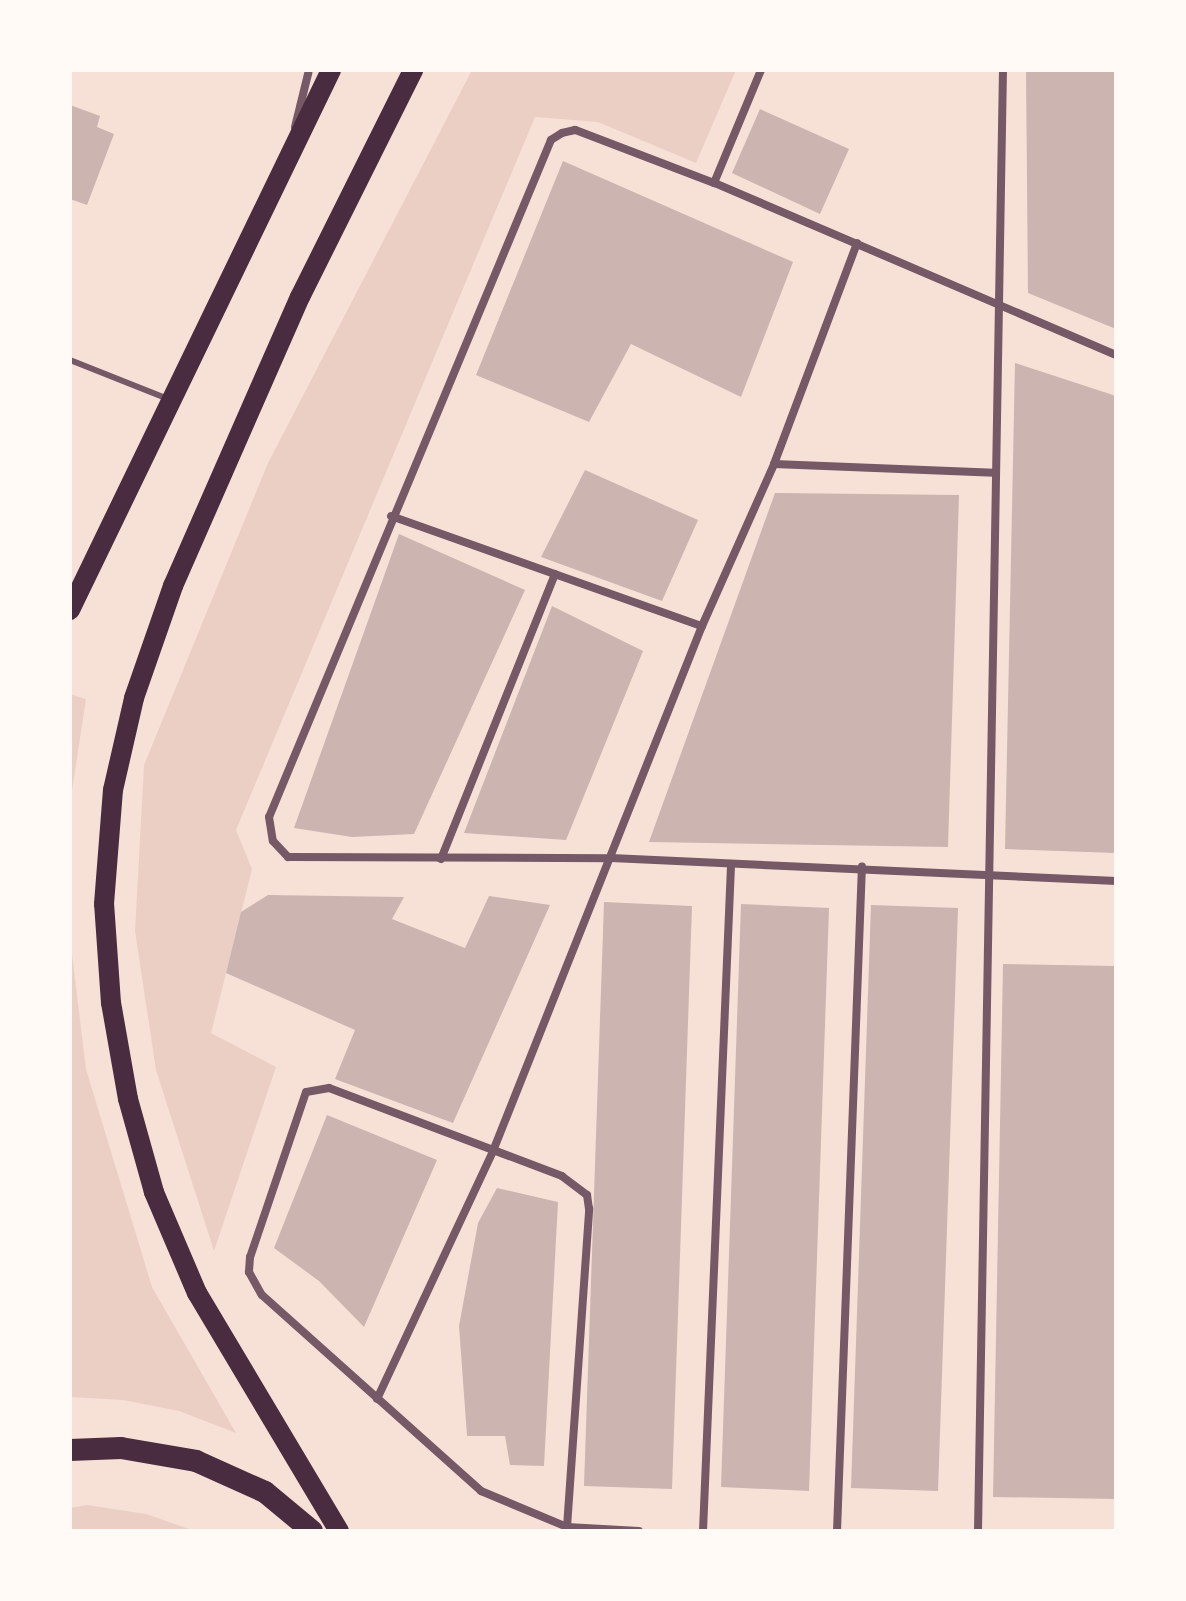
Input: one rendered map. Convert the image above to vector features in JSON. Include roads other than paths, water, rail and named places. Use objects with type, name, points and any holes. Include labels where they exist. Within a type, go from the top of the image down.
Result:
[{"type":"highway","points":[[70,1450],[121,1448],[196,1461],[265,1492],[312,1531]]},
{"type":"main road","points":[[70,610],[168,399],[331,70]]},
{"type":"main road","points":[[339,1531],[197,1293],[154,1192],[123,1072],[104,904],[113,790],[134,698],[173,586],[300,297],[413,70]]},
{"type":"street","points":[[286,162],[309,70]]},
{"type":"street","points":[[714,183],[761,70]]},
{"type":"street","points":[[978,1531],[1003,70]]},
{"type":"street","points":[[1116,355],[998,301],[714,183],[575,130],[551,140],[391,516],[269,817],[273,841],[288,857],[611,858],[731,867],[862,866],[1116,881]]},
{"type":"street","points":[[377,1399],[493,1151],[702,626],[774,464],[857,243]]},
{"type":"street","points":[[774,464],[994,473]]},
{"type":"street","points":[[391,516],[702,626]]},
{"type":"street","points":[[441,859],[555,574]]},
{"type":"street","points":[[837,1531],[862,866]]},
{"type":"street","points":[[703,1531],[731,867]]},
{"type":"street","points":[[567,1529],[589,1209],[587,1195],[576,1184],[493,1151],[329,1088],[315,1088],[301,1100],[249,1272],[262,1295],[481,1491],[567,1529],[639,1531]]},
{"type":"lane","points":[[70,360],[168,399]]}]
